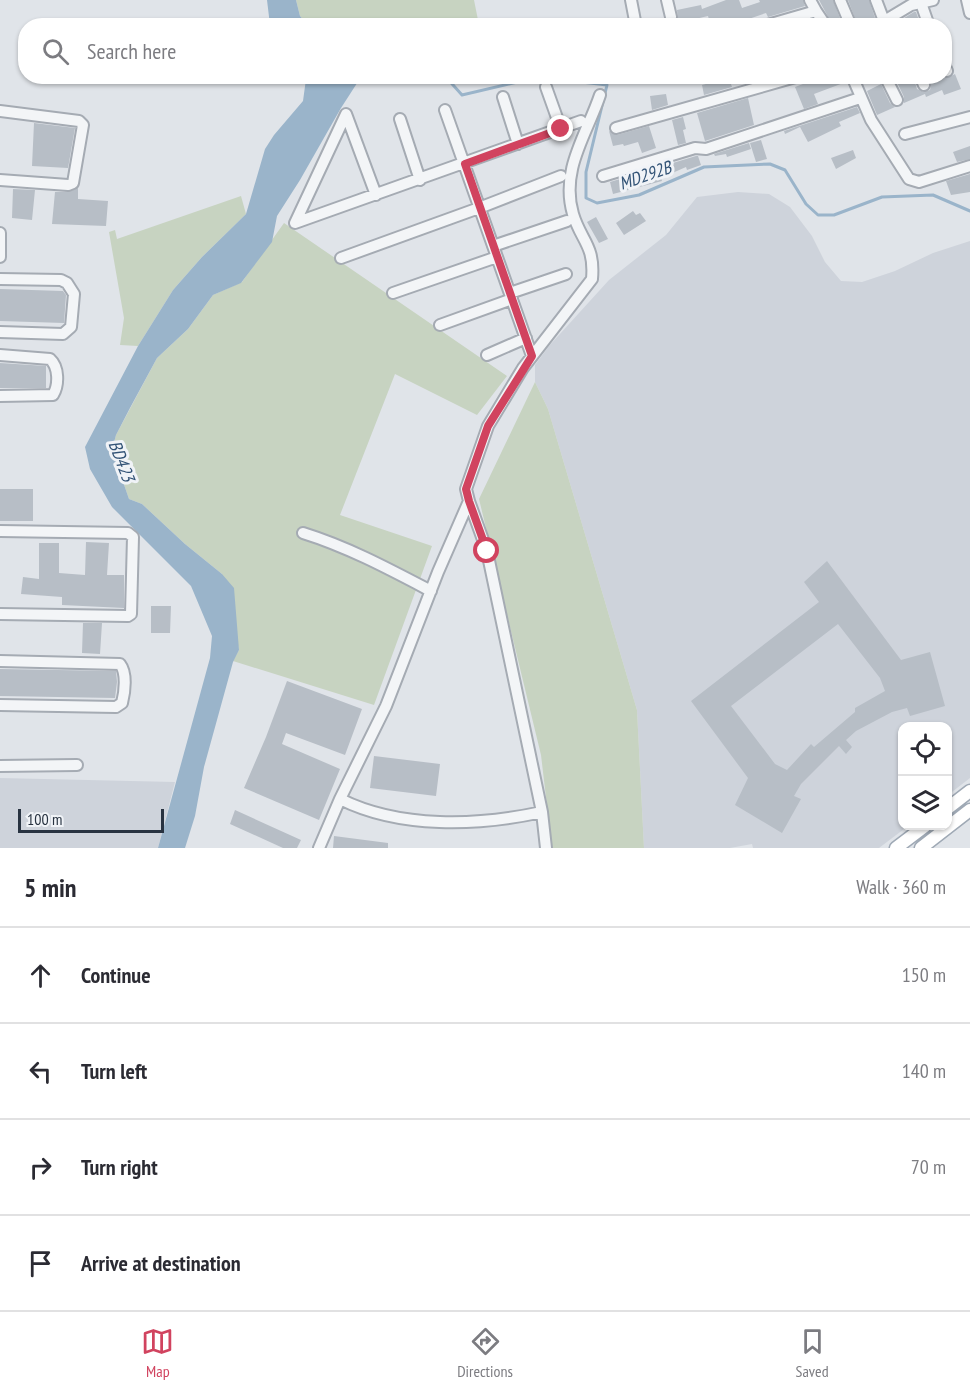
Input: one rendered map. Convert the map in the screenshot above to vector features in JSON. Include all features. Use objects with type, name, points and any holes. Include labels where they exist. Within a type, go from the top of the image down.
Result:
[{"type":"main road","points":[[952,805],[970,791]]},
{"type":"main road","points":[[921,848],[970,810]]},
{"type":"main road","points":[[896,848],[919,830]]},
{"type":"street","points":[[631,0],[634,18]]},
{"type":"street","points":[[667,0],[671,17]]},
{"type":"street","points":[[810,0],[821,18]]},
{"type":"street","points":[[840,0],[848,18]]},
{"type":"street","points":[[876,0],[884,18]]},
{"type":"street","points":[[891,18],[903,5],[933,0]]},
{"type":"street","points":[[967,0],[970,13]]},
{"type":"street","points":[[921,3],[926,18]]},
{"type":"street","points":[[792,18],[816,11]]},
{"type":"street","points":[[616,128],[771,84]]},
{"type":"street","points":[[855,84],[871,120],[909,179],[914,182],[970,166]]},
{"type":"street","points":[[889,84],[897,100]]},
{"type":"street","points":[[546,87],[561,129]]},
{"type":"street","points":[[546,848],[542,812],[487,551],[466,489],[488,426],[532,356],[592,279],[594,263],[588,243],[573,214],[569,191],[570,171],[575,154],[593,117],[600,95]]},
{"type":"street","points":[[503,97],[518,144]]},
{"type":"street","points":[[603,176],[695,148],[706,149],[860,98]]},
{"type":"street","points":[[445,110],[532,356]]},
{"type":"street","points":[[0,111],[80,122],[83,125],[73,183],[68,185],[0,180]]},
{"type":"street","points":[[376,195],[346,114],[295,223],[420,180],[465,164],[581,121]]},
{"type":"street","points":[[905,134],[970,117]]},
{"type":"street","points":[[400,119],[420,180]]},
{"type":"street","points":[[341,258],[561,176]]},
{"type":"street","points":[[493,246],[567,221]]},
{"type":"street","points":[[0,233],[0,257]]},
{"type":"street","points":[[393,293],[497,257]]},
{"type":"street","points":[[440,325],[566,274]]},
{"type":"street","points":[[0,279],[61,280],[72,288],[74,294],[71,327],[68,332],[63,334],[0,332]]},
{"type":"street","points":[[487,355],[526,338]]},
{"type":"street","points":[[0,355],[50,359],[55,364],[56,390],[53,395],[0,396]]},
{"type":"street","points":[[319,848],[340,799],[386,706],[469,501]]},
{"type":"street","points":[[0,531],[128,533],[133,537],[131,614],[128,616],[0,614]]},
{"type":"street","points":[[303,533],[334,543],[431,591]]},
{"type":"street","points":[[0,661],[120,664],[124,670],[124,694],[122,703],[116,707],[0,705]]},
{"type":"street","points":[[0,766],[77,765]]},
{"type":"street","points":[[340,799],[357,807],[402,818],[468,823],[506,820],[542,812]]},
{"type":"shaded area","points":[[738,192],[769,194],[790,207],[812,236],[825,262],[841,281],[862,282],[895,271],[933,253],[970,241],[970,778],[952,792],[952,722],[898,722],[898,830],[903,830],[879,848],[753,848],[752,844],[730,848],[644,848],[637,710],[548,409],[535,382],[535,365],[549,346],[609,280],[666,235],[697,197]]},
{"type":"shaded area","points":[[0,778],[175,782],[158,848],[0,848]]},
{"type":"green space","points":[[296,0],[474,0],[478,18],[302,18]]},
{"type":"green space","points":[[241,196],[246,214],[202,257],[173,290],[138,346],[120,345],[124,318],[109,232],[115,230],[117,239]]},
{"type":"green space","points":[[284,223],[507,376],[477,415],[395,374],[340,515],[432,546],[374,705],[233,661],[239,650],[222,574],[142,504],[129,499],[112,450],[116,435],[157,358],[188,329],[213,295],[242,282]]},
{"type":"green space","points":[[535,382],[548,409],[637,710],[644,848],[552,848],[541,755],[479,499]]},
{"type":"water","points":[[267,0],[296,0],[302,18],[269,18]]},
{"type":"water","points":[[305,84],[356,84],[277,216],[272,242],[241,283],[213,295],[188,329],[157,358],[116,435],[112,450],[129,499],[142,504],[222,574],[234,588],[239,650],[233,662],[204,767],[195,816],[185,848],[158,848],[210,658],[212,636],[191,586],[112,507],[90,469],[85,447],[138,346],[173,290],[202,257],[246,214],[265,149],[303,101]]},
{"type":"building","points":[[726,0],[739,0],[742,8],[760,2],[759,0],[803,0],[805,6],[768,17],[766,13],[751,18],[709,18],[708,16],[678,18],[677,10],[701,5],[702,9]]},
{"type":"building","points":[[819,0],[833,0],[840,18],[829,18]]},
{"type":"building","points":[[848,0],[869,0],[875,18],[855,18]]},
{"type":"building","points":[[914,12],[918,18],[904,18]]},
{"type":"building","points":[[955,74],[961,89],[944,95],[942,90],[926,97],[925,94],[904,103],[904,97],[898,84],[915,84],[917,89],[924,92],[930,90],[930,84],[952,84],[952,76]]},
{"type":"building","points":[[731,84],[732,87],[704,95],[702,85]]},
{"type":"building","points":[[803,84],[841,84],[814,94],[818,104],[804,109],[795,87]]},
{"type":"building","points":[[881,84],[890,103],[895,107],[877,115],[867,91]]},
{"type":"building","points":[[666,94],[668,105],[652,110],[650,96]]},
{"type":"building","points":[[748,98],[754,125],[705,141],[697,113]]},
{"type":"building","points":[[857,107],[860,113],[839,122],[841,126],[808,142],[800,127],[785,134],[784,131]]},
{"type":"building","points":[[683,117],[686,143],[678,145],[672,120]]},
{"type":"building","points":[[34,123],[75,128],[68,168],[32,166]]},
{"type":"building","points":[[649,126],[656,148],[642,153],[638,142],[613,146],[609,131],[617,135]]},
{"type":"building","points":[[761,140],[767,159],[756,162],[750,143]]},
{"type":"building","points":[[749,143],[751,149],[727,157],[726,154],[715,156],[714,154]]},
{"type":"building","points":[[970,146],[970,159],[957,162],[953,152]]},
{"type":"building","points":[[853,150],[856,158],[836,169],[831,158]]},
{"type":"building","points":[[696,156],[701,165],[687,170],[686,167],[661,178],[662,181],[613,194],[610,182]]},
{"type":"building","points":[[970,174],[970,192],[951,195],[946,181]]},
{"type":"building","points":[[78,188],[78,199],[108,201],[106,226],[52,224],[55,192],[68,192]]},
{"type":"building","points":[[13,189],[35,190],[32,220],[12,218]]},
{"type":"building","points":[[633,211],[636,215],[640,213],[646,221],[624,235],[616,223]]},
{"type":"building","points":[[596,217],[608,239],[599,243],[587,222]]},
{"type":"building","points":[[0,289],[63,291],[66,295],[64,323],[0,321]]},
{"type":"building","points":[[0,363],[46,366],[46,388],[0,388]]},
{"type":"building","points":[[0,489],[33,489],[33,521],[0,521]]},
{"type":"building","points":[[86,542],[109,543],[107,575],[124,575],[124,608],[62,605],[62,597],[21,594],[23,577],[39,579],[39,543],[59,543],[59,573],[85,575]]},
{"type":"building","points":[[827,561],[901,660],[930,652],[945,706],[910,716],[907,708],[892,712],[856,731],[846,740],[852,747],[846,754],[839,746],[801,784],[794,796],[801,799],[782,833],[735,805],[748,778],[691,701],[819,602],[804,582]],"holes":[[[838,624],[880,678],[885,691],[855,708],[855,712],[814,747],[811,744],[787,770],[775,764],[731,706]]]},
{"type":"building","points":[[151,606],[171,606],[170,633],[151,633]]},
{"type":"building","points":[[83,623],[102,623],[100,654],[82,653]]},
{"type":"building","points":[[0,669],[116,671],[115,698],[0,696]]},
{"type":"building","points":[[287,681],[362,709],[345,755],[286,733],[282,744],[340,769],[319,820],[244,788]]},
{"type":"building","points":[[374,756],[440,764],[436,796],[370,788]]},
{"type":"building","points":[[235,810],[301,840],[297,848],[283,848],[230,824]]},
{"type":"building","points":[[334,836],[388,843],[388,848],[333,848]]},
{"type":"waterway","name":"MD292B","points":[[452,84],[462,95],[509,84]]},
{"type":"waterway","name":"MD292B","points":[[598,84],[607,85],[586,172],[586,198],[597,203],[639,195],[704,167],[770,164],[785,170],[806,204],[818,215],[834,215],[882,197],[933,195],[970,211]]},
{"type":"route","points":[[487,551],[466,489],[488,426],[532,356],[465,164],[561,129]]},
{"type":"water label","name":"BD423","points":[[122,461]]}]
